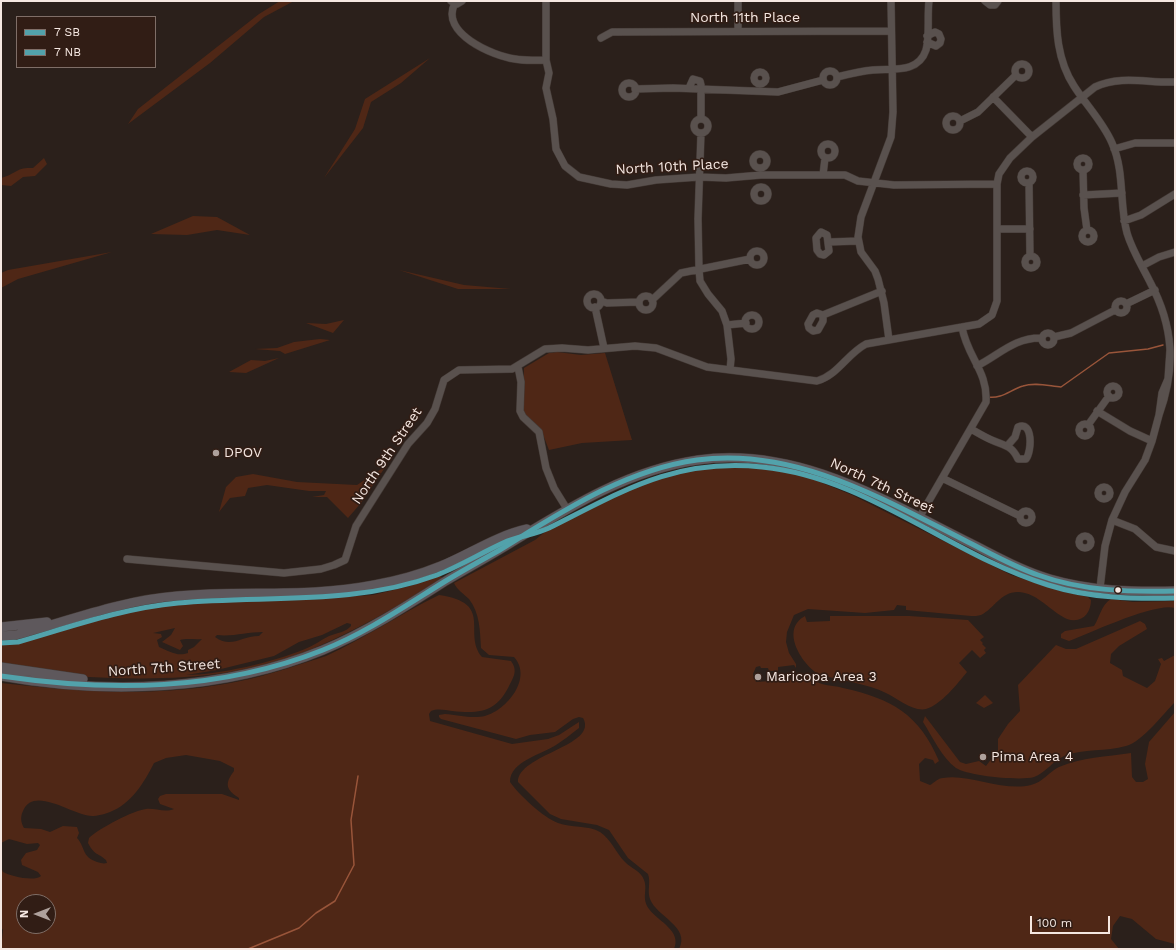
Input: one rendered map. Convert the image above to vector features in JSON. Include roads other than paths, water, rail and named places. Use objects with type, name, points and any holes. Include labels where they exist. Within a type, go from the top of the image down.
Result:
[{"type":"main road","name":"North 7th Street","points":[[1,676],[82,685],[164,685],[242,675],[295,660],[324,650],[379,623],[511,543],[532,528],[622,482],[652,470],[686,462],[729,458],[783,463],[814,470],[861,489],[1011,564],[1051,579],[1128,592],[1175,591]]},
{"type":"main road","name":"North 7th Street","points":[[1,636],[16,635],[119,606],[162,597],[203,594],[306,593],[337,591],[381,584],[429,571],[507,534],[532,528]]},
{"type":"main road","points":[[1,627],[48,622],[60,623]]},
{"type":"main road","points":[[1,667],[75,678],[153,682],[164,685]]},
{"type":"street","points":[[462,1],[453,2],[453,25],[457,31],[481,47],[499,55],[514,59],[546,60],[546,1]]},
{"type":"street","points":[[738,1],[738,31]]},
{"type":"street","points":[[889,340],[882,291],[875,271],[864,258],[858,242],[858,226],[891,137],[893,112],[891,69],[891,1]]},
{"type":"street","points":[[635,89],[688,88],[778,92],[823,80],[827,84],[831,85],[836,81],[837,77],[873,70],[907,68],[919,63],[925,51],[929,1]]},
{"type":"street","points":[[985,1],[990,5],[995,5],[998,1]]},
{"type":"street","points":[[1056,1],[1056,27],[1059,50],[1068,76],[1104,126],[1114,149],[1120,172],[1124,221],[1135,252],[1155,290],[1166,316],[1171,342],[1172,380],[1162,393],[1159,415],[1145,460],[1121,499],[1112,520],[1105,546],[1100,588]]},
{"type":"street","name":"North 11th Place","points":[[601,38],[612,32],[891,30]]},
{"type":"street","name":"North 10th Place","points":[[546,60],[550,74],[546,88],[554,119],[556,149],[565,166],[579,177],[611,184],[627,185],[656,180],[699,177],[726,178],[761,171],[845,175],[858,181],[894,185],[997,184]]},
{"type":"street","points":[[960,121],[978,112],[1016,75]]},
{"type":"street","points":[[997,184],[999,174],[1006,163],[1032,137],[1095,87],[1112,81],[1175,82]]},
{"type":"street","points":[[760,84],[761,92]]},
{"type":"street","points":[[702,89],[701,119],[695,122],[694,126],[696,130],[701,133],[699,177],[700,280],[708,294],[722,311],[727,326],[731,358],[730,370]]},
{"type":"street","points":[[993,97],[1032,137]]},
{"type":"street","points":[[1114,149],[1135,143],[1175,143]]},
{"type":"street","points":[[823,175],[825,158]]},
{"type":"street","points":[[1083,170],[1083,195],[1087,230]]},
{"type":"street","points":[[761,171],[761,187]]},
{"type":"street","points":[[1029,183],[1030,256]]},
{"type":"street","name":"North 9th Street","points":[[127,559],[284,574],[306,572],[334,566],[345,560],[356,526],[408,444],[427,423],[435,409],[444,380],[459,370],[512,369],[518,367],[545,349],[562,348],[588,350],[646,346],[656,348],[707,367],[817,381],[828,378],[857,349],[866,344],[979,324],[992,315],[996,301],[997,184]]},
{"type":"street","points":[[1083,195],[1122,193]]},
{"type":"street","points":[[1124,221],[1141,215],[1175,194]]},
{"type":"street","points":[[997,229],[1030,228]]},
{"type":"street","points":[[829,242],[858,242]]},
{"type":"street","points":[[1142,266],[1163,255],[1175,252]]},
{"type":"street","points":[[600,301],[606,303],[639,302],[644,296],[649,296],[652,300],[681,273],[750,259]]},
{"type":"street","points":[[977,366],[1011,345],[1024,340],[1042,338],[1043,335],[1047,333],[1051,334],[1054,338],[1071,333],[1115,310],[1120,313],[1124,312],[1126,309],[1126,304],[1155,290]]},
{"type":"street","points":[[823,315],[882,291]]},
{"type":"street","points":[[595,307],[589,305],[587,301],[588,297],[592,294],[596,294],[600,297],[600,301]]},
{"type":"street","points":[[595,307],[600,301]]},
{"type":"street","points":[[595,307],[604,348]]},
{"type":"street","points":[[727,326],[746,322]]},
{"type":"street","points":[[919,518],[986,402],[985,382],[968,350],[962,327]]},
{"type":"street","points":[[518,367],[521,382],[520,411],[523,417],[538,432],[546,468],[554,488],[567,509]]},
{"type":"street","points":[[1088,425],[1097,410],[1109,396]]},
{"type":"street","points":[[1097,410],[1130,431],[1152,441]]},
{"type":"street","points":[[971,429],[995,442],[1008,445],[1015,451],[1018,459],[1026,459],[1030,453],[1029,430],[1026,427],[1018,427],[1015,437],[1008,445]]},
{"type":"street","points":[[942,478],[1020,516]]},
{"type":"street","points":[[1110,495],[1121,499]]},
{"type":"street","points":[[1112,520],[1134,528],[1156,547],[1175,551]]},
{"type":"street","points":[[1091,544],[1105,546]]},
{"type":"waterway","points":[[988,397],[998,397],[1028,385],[1037,384],[1061,387],[1109,353],[1148,349],[1163,345]]},
{"type":"waterway","points":[[248,949],[299,928],[316,913],[335,901],[354,865],[351,820],[358,776]]},
{"type":"place","name":"DPOV","points":[[216,453]]},
{"type":"place","name":"Maricopa Area 3","points":[[758,677]]},
{"type":"place","name":"Pima Area 4","points":[[983,757]]}]
